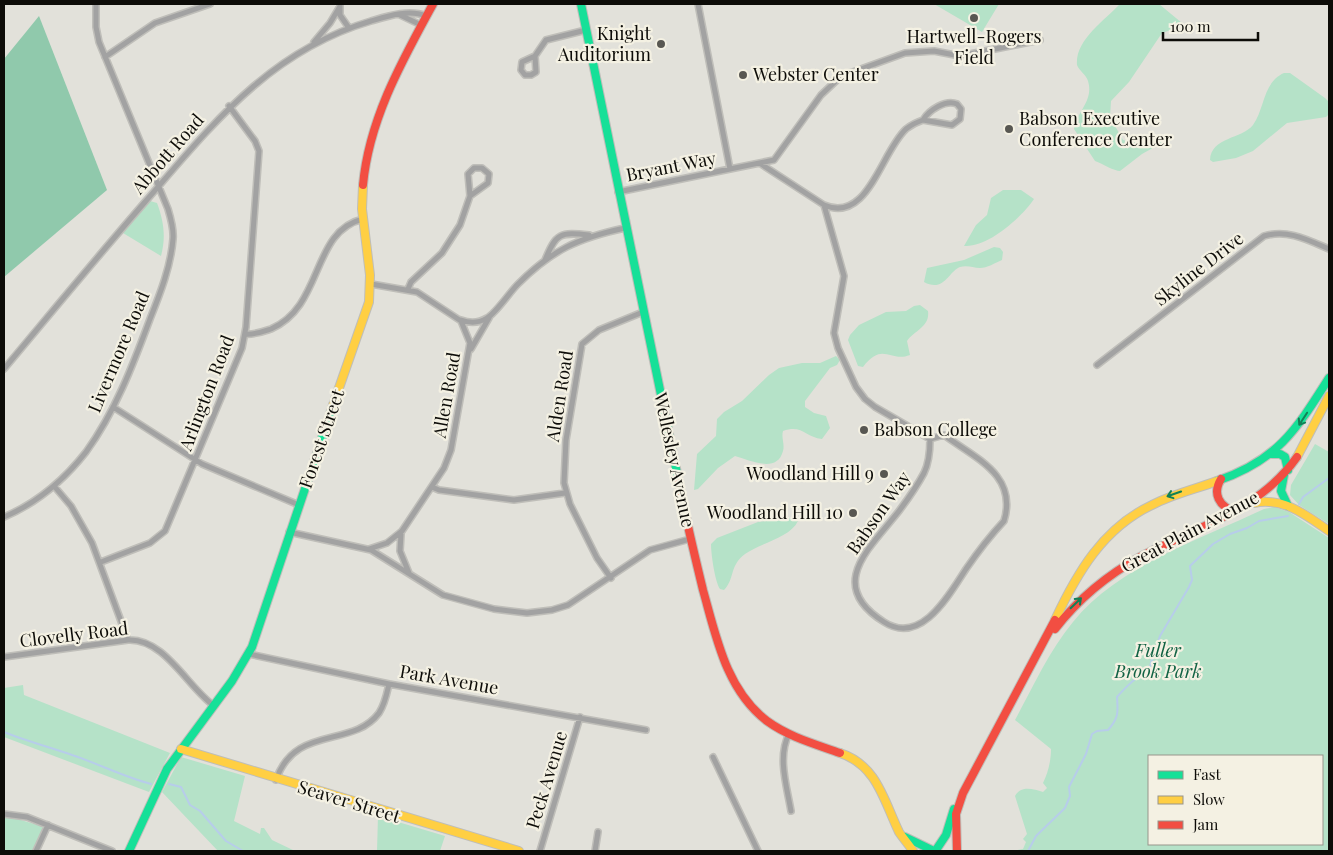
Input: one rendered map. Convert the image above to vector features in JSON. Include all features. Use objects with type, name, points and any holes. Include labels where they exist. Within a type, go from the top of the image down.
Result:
[{"type":"main road","name":"Forest Street","points":[[129,851],[164,774],[249,654],[260,626],[289,532],[366,313],[371,284],[363,219],[363,182],[373,135],[391,86],[433,4]]},
{"type":"main road","name":"Wellesley Avenue","points":[[581,4],[642,312],[690,539],[716,643],[730,677],[755,711],[771,724],[788,734],[840,752],[864,768],[884,793],[900,833],[913,851]]},
{"type":"main road","name":"Great Plain Avenue","points":[[935,851],[946,834],[950,819],[1037,657],[1079,574],[1095,549],[1109,534],[1135,513],[1156,501],[1246,470],[1272,454],[1294,431],[1329,378]]},
{"type":"main road","name":"Great Plain Avenue","points":[[1037,657],[1066,613],[1107,577],[1136,559],[1249,504],[1286,472],[1308,440],[1329,396]]},
{"type":"main road","points":[[1272,454],[1280,453],[1288,461],[1281,491],[1288,506]]},
{"type":"main road","points":[[1221,479],[1216,488],[1218,501],[1225,508],[1235,512]]},
{"type":"main road","points":[[1249,504],[1267,500],[1288,506],[1329,531]]},
{"type":"main road","name":"Seaver Street","points":[[181,749],[195,756],[518,851]]},
{"type":"main road","name":"Great Plain Avenue","points":[[957,851],[958,805]]},
{"type":"main road","points":[[900,833],[913,842],[935,851],[945,851]]},
{"type":"street","name":"Livermore Road","points":[[4,517],[36,500],[54,486],[86,452],[113,407],[130,372],[153,312],[171,252],[173,238],[171,218],[96,32],[96,4]]},
{"type":"street","points":[[105,57],[156,23],[210,4]]},
{"type":"street","points":[[698,4],[730,169]]},
{"type":"street","points":[[340,6],[341,17],[349,28]]},
{"type":"street","points":[[307,48],[321,35],[340,6]]},
{"type":"street","name":"Abbott Road","points":[[4,369],[229,106],[271,71],[307,48],[349,28],[397,15],[414,13],[426,16]]},
{"type":"street","points":[[397,15],[422,25]]},
{"type":"street","points":[[535,56],[546,40],[586,30]]},
{"type":"street","points":[[761,164],[774,160],[821,95],[837,80],[850,73],[905,53],[934,51],[960,56],[1040,40]]},
{"type":"street","points":[[761,164],[824,204],[841,210],[857,203],[906,130],[923,120],[927,114],[948,103],[952,102],[961,109],[960,119],[952,125],[923,120]]},
{"type":"street","name":"Arlington Road","points":[[100,562],[144,545],[162,534],[170,523],[240,354],[245,334],[259,151],[255,141],[229,106]]},
{"type":"street","name":"Bryant Way","points":[[618,192],[761,164]]},
{"type":"street","points":[[408,289],[411,282],[438,258],[449,243],[460,225],[470,196],[468,174],[474,168],[482,168],[489,174],[488,183],[470,196]]},
{"type":"street","points":[[824,204],[844,276],[834,333],[838,348],[856,387],[865,399],[875,407],[930,439]]},
{"type":"street","points":[[245,334],[254,334],[273,328],[293,315],[306,296],[330,243],[346,226],[363,219]]},
{"type":"street","points":[[469,354],[489,317],[512,290],[545,261],[590,236],[625,228]]},
{"type":"street","points":[[545,261],[554,240],[558,236],[568,233],[590,236]]},
{"type":"street","name":"Skyline Drive","points":[[1097,366],[1264,236],[1272,234],[1294,235],[1329,249]]},
{"type":"street","points":[[371,284],[417,292],[459,319],[473,322],[489,317]]},
{"type":"street","name":"Alden Road","points":[[565,493],[565,448],[582,344],[599,330],[642,312]]},
{"type":"street","name":"Allen Road","points":[[366,549],[387,543],[402,531],[444,468],[451,450],[469,354],[468,334],[459,319]]},
{"type":"street","points":[[113,407],[196,460],[299,505]]},
{"type":"street","name":"Babson Way","points":[[944,436],[997,473],[1004,486],[1008,508],[1004,521],[934,613],[922,622],[903,629],[892,627],[866,609],[859,599],[856,573],[868,546],[899,510],[925,471],[930,439],[944,436]]},
{"type":"street","points":[[54,486],[79,519],[100,562],[128,640]]},
{"type":"street","points":[[432,487],[439,490],[514,500],[565,493],[597,558],[611,578]]},
{"type":"street","points":[[402,531],[400,551],[411,576]]},
{"type":"street","points":[[289,532],[366,549],[379,554],[443,595],[494,609],[527,613],[552,610],[568,605],[654,548],[690,539]]},
{"type":"street","name":"Clovelly Road","points":[[4,657],[128,640],[142,642],[157,650],[213,706]]},
{"type":"street","name":"Park Avenue","points":[[249,654],[390,684],[646,730]]},
{"type":"street","points":[[276,780],[285,762],[301,747],[352,731],[374,718],[382,706],[390,684]]},
{"type":"street","name":"Peck Avenue","points":[[540,851],[580,717]]},
{"type":"street","points":[[788,734],[784,755],[790,811]]},
{"type":"street","points":[[713,757],[758,851]]},
{"type":"street","points":[[4,814],[20,815],[112,851]]},
{"type":"street","points":[[36,851],[48,825]]},
{"type":"street","points":[[595,851],[598,832]]},
{"type":"green space","name":"Hartwell-Rogers Field","points":[[934,4],[999,4],[982,32]]},
{"type":"green space","points":[[1120,4],[1159,4],[1182,23],[1177,28],[1162,33],[1129,82],[1111,101],[1110,117],[1123,140],[1132,142],[1160,136],[1167,140],[1142,154],[1120,171],[1095,161],[1074,129],[1089,94],[1088,81],[1077,65],[1081,47],[1092,32]]},
{"type":"green space","points":[[39,16],[107,190],[4,277],[4,59]]},
{"type":"green space","points":[[1284,73],[1290,73],[1325,98],[1329,102],[1329,114],[1326,117],[1287,123],[1253,151],[1236,158],[1213,162],[1210,160],[1212,152],[1216,147],[1248,130],[1253,125],[1268,89],[1277,77]]},
{"type":"green space","points":[[1003,190],[1021,190],[1034,199],[1013,222],[994,237],[973,245],[964,246],[976,225],[987,215],[991,198]]},
{"type":"green space","points":[[150,201],[157,203],[163,223],[164,236],[161,256],[123,233]]},
{"type":"green space","points":[[994,247],[1000,248],[1003,252],[1002,260],[983,268],[960,267],[937,285],[924,282],[927,268],[964,260]]},
{"type":"green space","points":[[920,305],[928,311],[927,321],[907,341],[910,355],[897,357],[886,354],[876,355],[863,367],[858,366],[848,340],[859,325],[886,312],[906,311]]},
{"type":"green space","points":[[836,356],[840,360],[837,365],[830,368],[805,401],[805,407],[814,413],[826,416],[830,428],[822,439],[795,429],[783,431],[783,451],[780,458],[775,462],[762,464],[735,456],[718,468],[698,489],[694,490],[697,454],[716,436],[717,419],[724,412],[742,401],[779,368],[802,363],[820,363]]},
{"type":"green space","points":[[1315,444],[1329,452],[1329,524],[1299,505],[1290,495],[1291,485]]},
{"type":"green space","name":"Fuller Brook Park","points":[[1274,507],[1289,512],[1329,538],[1329,851],[1011,851],[1023,849],[1026,842],[1023,839],[1027,834],[1015,796],[1020,790],[1024,789],[1043,792],[1047,788],[1043,783],[1049,767],[1051,749],[1015,720],[1056,645],[1073,622],[1092,602],[1113,585],[1188,543],[1264,509]]},
{"type":"green space","points":[[793,518],[798,521],[788,532],[745,554],[734,568],[727,586],[724,590],[720,589],[715,574],[711,549],[711,544],[717,538],[758,522]]},
{"type":"green space","points":[[23,685],[24,695],[170,753],[149,792],[4,737],[4,688]]},
{"type":"green space","points":[[181,757],[245,776],[234,821],[260,834],[261,828],[264,828],[272,840],[295,851],[218,851],[162,792]]},
{"type":"green space","points":[[378,816],[445,836],[440,851],[377,851]]},
{"type":"green space","points":[[11,817],[44,827],[32,851],[4,851],[4,818]]},
{"type":"waterway","points":[[1299,504],[1303,497],[1329,478]]},
{"type":"waterway","points":[[1028,851],[1036,836],[1065,808],[1070,796],[1069,787],[1086,754],[1092,734],[1097,731],[1108,730],[1117,715],[1117,697],[1127,686],[1149,669],[1160,636],[1192,580],[1190,566],[1213,544],[1230,534],[1259,521],[1288,516]]},
{"type":"waterway","points":[[4,732],[151,784]]},
{"type":"waterway","points":[[169,784],[181,787],[190,805],[200,811],[226,841],[243,851]]},
{"type":"traffic: fast","points":[[581,4],[678,478]]},
{"type":"traffic: fast","points":[[1217,481],[1238,473],[1271,453],[1295,428],[1329,378]]},
{"type":"traffic: fast","points":[[129,851],[167,769],[232,681],[252,647],[332,408]]},
{"type":"traffic: fast","points":[[1272,454],[1280,454],[1285,457],[1288,470]]},
{"type":"traffic: fast","points":[[1284,475],[1281,491],[1288,506]]},
{"type":"traffic: fast","points":[[936,850],[946,835],[954,809]]},
{"type":"traffic: fast","points":[[905,837],[934,851]]},
{"type":"traffic: slow","points":[[332,408],[369,302],[370,275],[362,209],[363,185]]},
{"type":"traffic: slow","points":[[1297,457],[1329,396]]},
{"type":"traffic: slow","points":[[1055,620],[1082,569],[1119,526],[1160,501],[1217,481]]},
{"type":"traffic: slow","points":[[1254,503],[1265,502],[1285,505],[1329,531]]},
{"type":"traffic: slow","points":[[181,749],[519,851]]},
{"type":"traffic: slow","points":[[840,753],[863,766],[871,775],[878,785],[899,832],[913,851]]},
{"type":"traffic: jam","points":[[363,185],[366,161],[380,114],[399,69],[433,4]]},
{"type":"traffic: jam","points":[[1055,629],[1074,607],[1105,579],[1142,556],[1206,526],[1246,504],[1282,476],[1297,457]]},
{"type":"traffic: jam","points":[[678,478],[703,590],[718,643],[732,678],[753,708],[775,727],[793,736],[840,753]]},
{"type":"traffic: jam","points":[[1221,479],[1217,490],[1219,499],[1221,503],[1235,512]]},
{"type":"traffic: jam","points":[[957,851],[956,814],[963,793],[1055,620]]},
{"type":"place","name":"Hartwell-Rogers Field","points":[[974,18]]},
{"type":"place","name":"Knight Auditorium","points":[[661,44]]},
{"type":"place","name":"Webster Center","points":[[743,75]]},
{"type":"place","name":"Babson Executive Conference Center","points":[[1009,129]]},
{"type":"place","name":"Babson College","points":[[864,430]]},
{"type":"place","name":"Woodland Hill 9","points":[[884,474]]},
{"type":"place","name":"Woodland Hill 10","points":[[853,513]]}]
